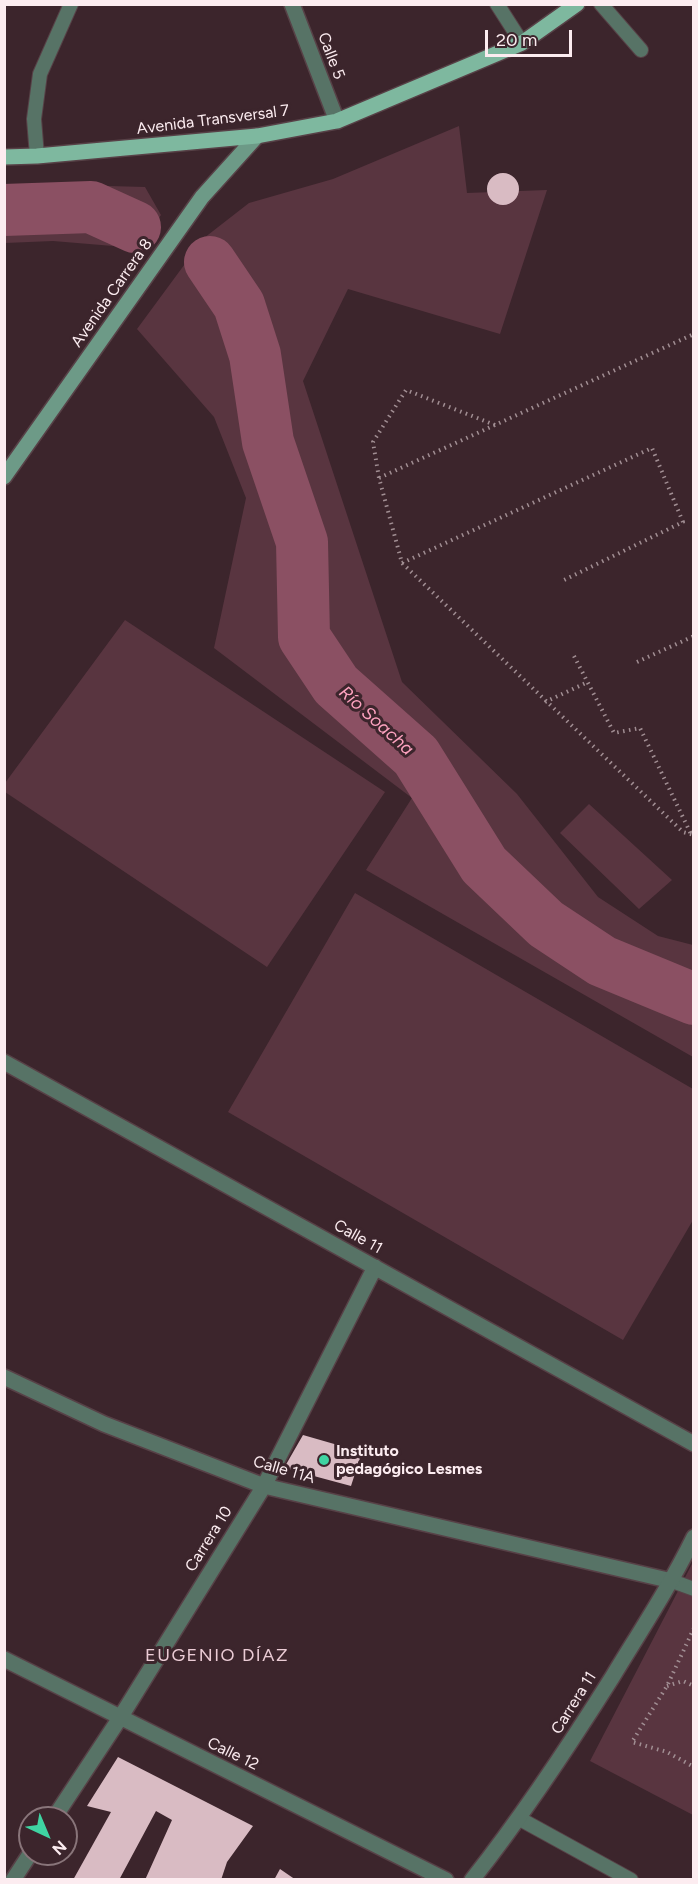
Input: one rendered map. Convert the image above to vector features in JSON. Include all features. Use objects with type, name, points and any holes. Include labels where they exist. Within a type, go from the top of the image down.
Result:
[{"type":"main road","name":"Avenida Transversal 7","points":[[4,157],[257,136],[337,121],[522,43],[577,4]]},
{"type":"main road","name":"Avenida Carrera 8","points":[[4,477],[202,197],[257,136]]},
{"type":"street","name":"Calle 5","points":[[292,4],[337,121]]},
{"type":"street","name":"Calle 11","points":[[4,1062],[693,1444]]},
{"type":"street","name":"Carrera 10","points":[[62,1806],[120,1718],[264,1486],[375,1267]]},
{"type":"street","name":"Calle 11A","points":[[4,1377],[104,1424],[264,1486],[672,1581]]},
{"type":"street","name":"Carrera 11","points":[[472,1880],[520,1819],[672,1581],[693,1537]]},
{"type":"street","name":"Calle 12","points":[[4,1659],[446,1880]]},
{"type":"street","points":[[13,1880],[22,1866]]},
{"type":"lane","points":[[37,156],[34,119],[40,74],[71,4]]},
{"type":"lane","points":[[497,4],[522,43]]},
{"type":"lane","points":[[601,4],[641,50]]},
{"type":"lane","points":[[672,1581],[693,1589]]},
{"type":"lane","points":[[520,1819],[631,1880]]},
{"type":"path","points":[[379,478],[693,334]]},
{"type":"path","points":[[495,425],[406,390],[373,442],[379,478],[402,563],[683,832],[692,834]]},
{"type":"path","points":[[402,563],[652,448],[683,522],[562,581]]},
{"type":"path","points":[[637,662],[693,636]]},
{"type":"path","points":[[574,656],[614,733],[640,728],[692,834]]},
{"type":"path","points":[[545,702],[588,682]]},
{"type":"path","points":[[693,1628],[667,1686],[632,1742],[667,1752],[693,1767]]},
{"type":"path","points":[[667,1686],[683,1681],[693,1686]]},
{"type":"shaded area","points":[[459,126],[467,193],[547,190],[500,334],[348,289],[303,381],[402,682],[517,794],[598,897],[658,936],[693,945],[693,1057],[366,870],[412,798],[214,648],[246,498],[214,417],[137,329],[204,238],[249,203],[333,179]]},
{"type":"shaded area","points":[[72,185],[145,187],[161,215],[137,248],[53,241],[5,243],[5,187]]},
{"type":"shaded area","points":[[125,620],[385,792],[267,967],[5,792],[5,783]]},
{"type":"shaded area","points":[[589,804],[672,880],[639,909],[560,833]]},
{"type":"shaded area","points":[[355,893],[693,1089],[693,1220],[623,1340],[228,1112]]},
{"type":"shaded area","points":[[693,1562],[693,1815],[590,1761]]},
{"type":"building","points":[[503,173],[514,178],[519,189],[514,200],[503,205],[492,200],[487,189],[492,178]]},
{"type":"building","name":"Instituto pedagógico Lesmes","points":[[303,1435],[362,1452],[351,1486],[284,1468]]},
{"type":"building","points":[[118,1757],[253,1826],[227,1862],[221,1880],[145,1880],[172,1820],[156,1811],[119,1880],[73,1880],[111,1812],[87,1806]]},
{"type":"building","points":[[280,1869],[296,1880],[274,1880]]},
{"type":"waterway","name":"Río Soacha","points":[[4,210],[91,207],[135,227]]},
{"type":"waterway","name":"Río Soacha","points":[[210,262],[239,305],[255,355],[268,442],[302,542],[304,637],[336,685],[416,756],[484,865],[546,924],[602,961],[694,999]]},
{"type":"place","name":"Instituto pedagógico Lesmes","points":[[324,1460]]},
{"type":"district","name":"EUGENIO DÍAZ","points":[[217,1656]]}]
